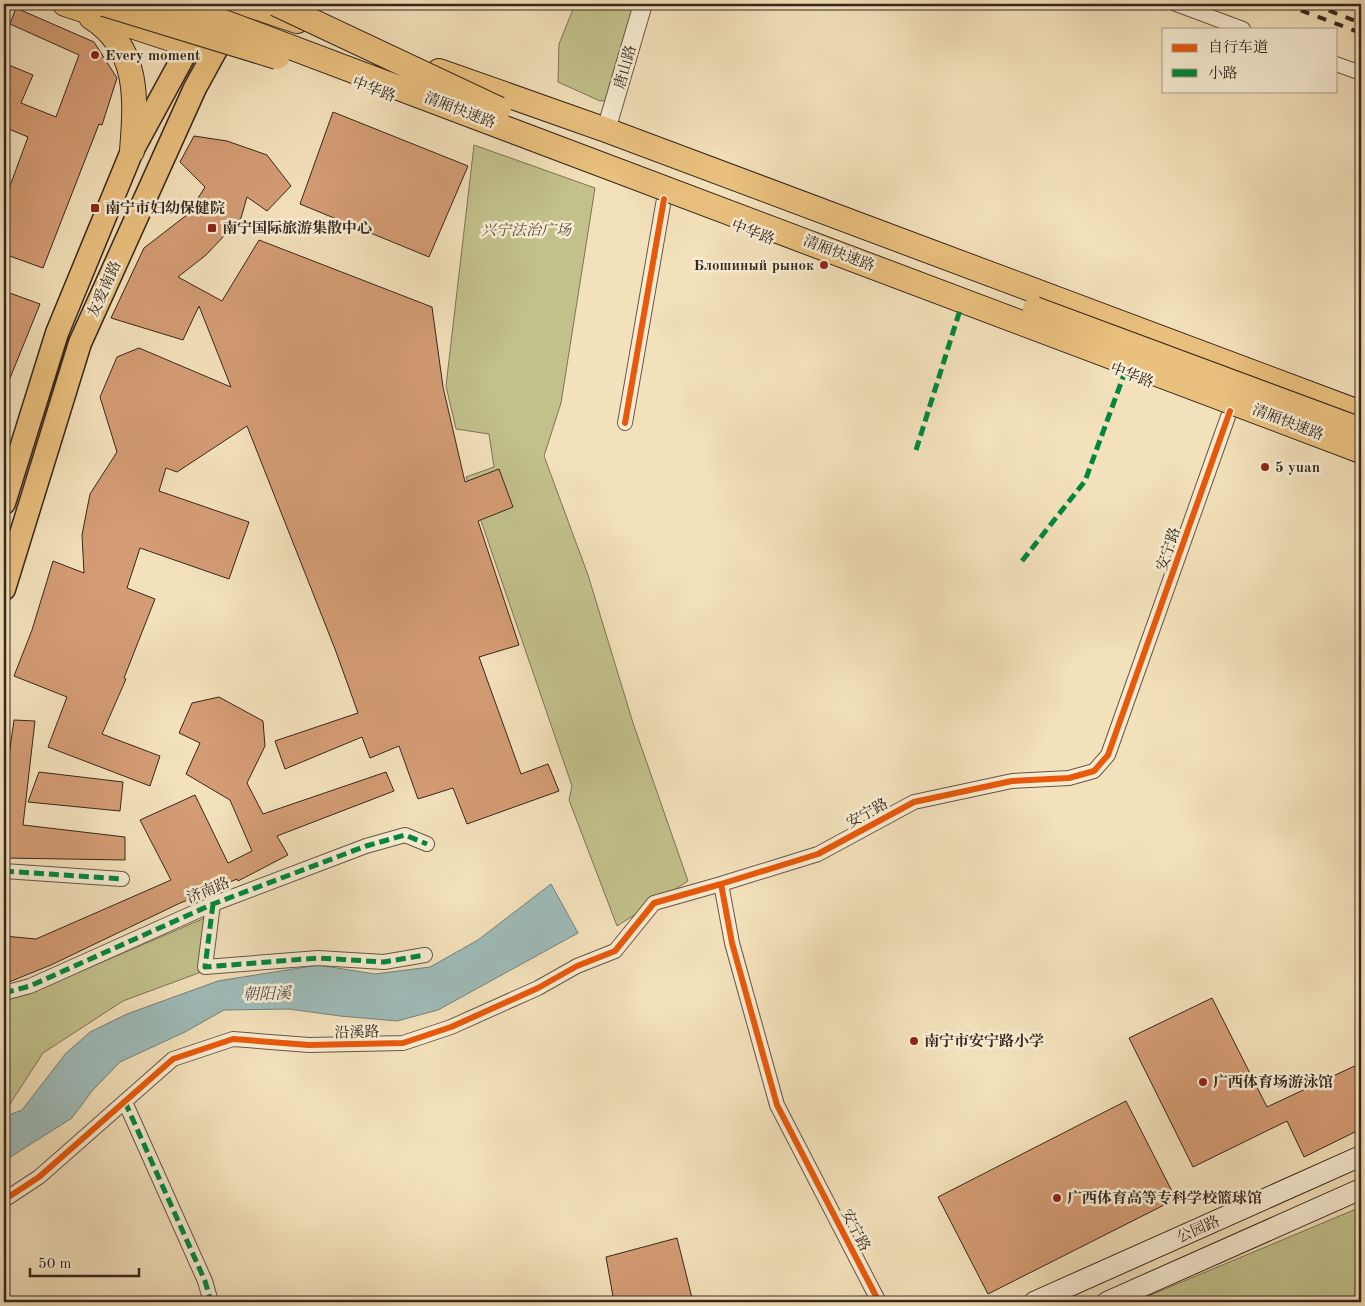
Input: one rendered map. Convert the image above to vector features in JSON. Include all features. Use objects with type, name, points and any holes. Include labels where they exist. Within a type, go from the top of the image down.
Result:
[{"type":"highway","points":[[104,4],[491,114]]},
{"type":"highway","name":"中华路","points":[[144,4],[664,198],[1361,462]]},
{"type":"highway","name":"清厢快速路","points":[[176,4],[491,114],[1361,430]]},
{"type":"highway","name":"清厢快速路","points":[[218,4],[491,114],[1361,451]]},
{"type":"highway","points":[[246,4],[606,130],[1361,413]]},
{"type":"highway","points":[[276,4],[491,114]]},
{"type":"highway","points":[[71,6],[189,45],[225,33]]},
{"type":"highway","points":[[71,6],[100,23],[120,44],[133,79],[135,110],[132,151]]},
{"type":"main road","name":"友爱南路","points":[[4,503],[57,333],[132,151],[212,4]]},
{"type":"main road","name":"友爱南路","points":[[4,589],[80,343],[195,88],[241,4]]},
{"type":"main road","name":"公园路","points":[[1034,1302],[1361,1156]]},
{"type":"main road","name":"公园路","points":[[1107,1302],[1361,1189]]},
{"type":"street","name":"唐山路","points":[[606,130],[644,4]]},
{"type":"street","points":[[1176,4],[1239,28]]},
{"type":"street","points":[[1338,65],[1361,73]]},
{"type":"street","points":[[625,423],[664,198]]},
{"type":"street","name":"安宁路","points":[[879,1302],[777,1105],[732,943],[721,884],[818,854],[914,802],[1012,781],[1069,778],[1094,771],[1108,755],[1230,412]]},
{"type":"street","name":"济南路","points":[[4,993],[30,986],[213,904],[366,846],[405,834],[428,844]]},
{"type":"street","points":[[4,871],[122,879]]},
{"type":"street","name":"沿溪路","points":[[4,1200],[39,1177],[173,1059],[233,1039],[309,1045],[403,1043],[451,1027],[538,988],[577,966],[615,950],[654,903],[721,884]]},
{"type":"street","points":[[213,904],[205,967],[318,958],[384,962],[425,955]]},
{"type":"street","points":[[125,1102],[205,1281],[211,1302]]},
{"type":"green space","points":[[575,4],[642,4],[608,100],[600,101],[558,82],[559,44]]},
{"type":"green space","name":"兴宁法治广场","points":[[474,145],[595,188],[561,403],[544,456],[588,575],[633,723],[688,881],[617,926],[569,800],[572,786],[466,477],[494,467],[489,434],[456,429],[446,386]]},
{"type":"green space","points":[[214,914],[204,971],[123,1001],[43,1053],[10,1104],[4,1106],[4,999],[35,991]]},
{"type":"green space","points":[[1361,1207],[1361,1302],[1134,1302]]},
{"type":"water","name":"朝阳溪","points":[[551,884],[578,933],[438,1010],[397,1021],[289,1009],[224,1010],[185,1032],[120,1062],[92,1091],[72,1118],[4,1161],[4,1117],[22,1110],[66,1053],[90,1032],[127,1014],[218,981],[318,965],[375,974],[430,967],[478,940]]},
{"type":"building","points":[[16,8],[94,42],[117,78],[102,125],[99,124],[43,268],[4,254],[4,192],[7,194],[28,137],[4,127],[4,63],[33,75],[21,103],[56,117],[79,55],[10,24]]},
{"type":"building","points":[[333,112],[468,166],[429,257],[300,204]]},
{"type":"building","points":[[194,136],[227,141],[267,155],[291,186],[267,211],[247,197],[241,218],[206,255],[178,277],[222,301],[259,240],[432,307],[443,387],[465,482],[499,469],[513,507],[478,521],[519,645],[479,657],[521,774],[548,764],[559,791],[467,824],[453,788],[418,799],[399,746],[370,758],[362,737],[285,769],[275,741],[358,713],[335,649],[247,426],[177,472],[166,468],[159,491],[249,522],[229,579],[140,548],[127,588],[155,599],[124,678],[126,679],[102,734],[160,756],[150,786],[48,747],[67,697],[14,676],[32,630],[53,561],[84,573],[82,535],[90,494],[117,452],[100,397],[117,357],[139,348],[231,387],[199,306],[183,340],[111,318],[144,248],[188,214],[205,187],[180,162]]},
{"type":"building","points":[[4,291],[40,304],[4,393]]},
{"type":"building","points":[[219,697],[263,721],[265,746],[247,783],[263,814],[386,772],[394,791],[277,836],[288,855],[238,881],[237,879],[178,904],[51,965],[4,984],[4,936],[36,939],[171,880],[140,820],[195,795],[228,863],[252,851],[230,800],[186,774],[200,743],[179,733],[192,703]]},
{"type":"building","points":[[14,720],[35,721],[23,825],[125,837],[125,860],[4,858],[4,791]]},
{"type":"building","points":[[39,772],[123,782],[120,811],[28,802]]},
{"type":"building","name":"广西体育场游泳馆","points":[[1212,998],[1267,1107],[1361,1063],[1361,1129],[1304,1157],[1287,1121],[1193,1167],[1129,1038]]},
{"type":"building","name":"广西体育高等专科学校篮球馆","points":[[1126,1101],[1176,1199],[988,1294],[938,1197]]},
{"type":"building","points":[[677,1238],[693,1302],[614,1302],[606,1257]]},
{"type":"railway","points":[[1284,4],[1361,33]]},
{"type":"railway","points":[[1312,4],[1361,23]]},
{"type":"marked path","points":[[916,450],[960,310]]},
{"type":"marked path","points":[[1022,561],[1085,481],[1125,372]]},
{"type":"marked path","points":[[4,993],[30,986],[213,904],[366,846],[405,835],[427,844]]},
{"type":"marked path","points":[[4,871],[122,879]]},
{"type":"marked path","points":[[213,904],[205,967],[318,958],[384,962],[425,955]]},
{"type":"marked path","points":[[125,1102],[205,1281],[211,1302]]},
{"type":"cycle path","points":[[625,423],[664,199]]},
{"type":"cycle path","points":[[879,1302],[777,1105],[732,943],[721,884],[818,854],[914,802],[1012,781],[1069,778],[1094,771],[1108,755],[1230,411]]},
{"type":"cycle path","points":[[4,1200],[39,1177],[173,1059],[233,1039],[309,1045],[403,1043],[451,1027],[538,988],[577,966],[615,951],[654,903],[721,884]]},
{"type":"place","name":"Every moment","points":[[95,55]]},
{"type":"place","name":"南宁市妇幼保健院","points":[[95,208]]},
{"type":"place","name":"南宁国际旅游集散中心","points":[[212,228]]},
{"type":"place","name":"Блошиный рынок","points":[[824,265]]},
{"type":"place","name":"5 yuan","points":[[1265,467]]},
{"type":"place","name":"南宁市安宁路小学","points":[[914,1041]]},
{"type":"place","name":"广西体育场游泳馆","points":[[1203,1082]]},
{"type":"place","name":"广西体育高等专科学校篮球馆","points":[[1057,1198]]}]
